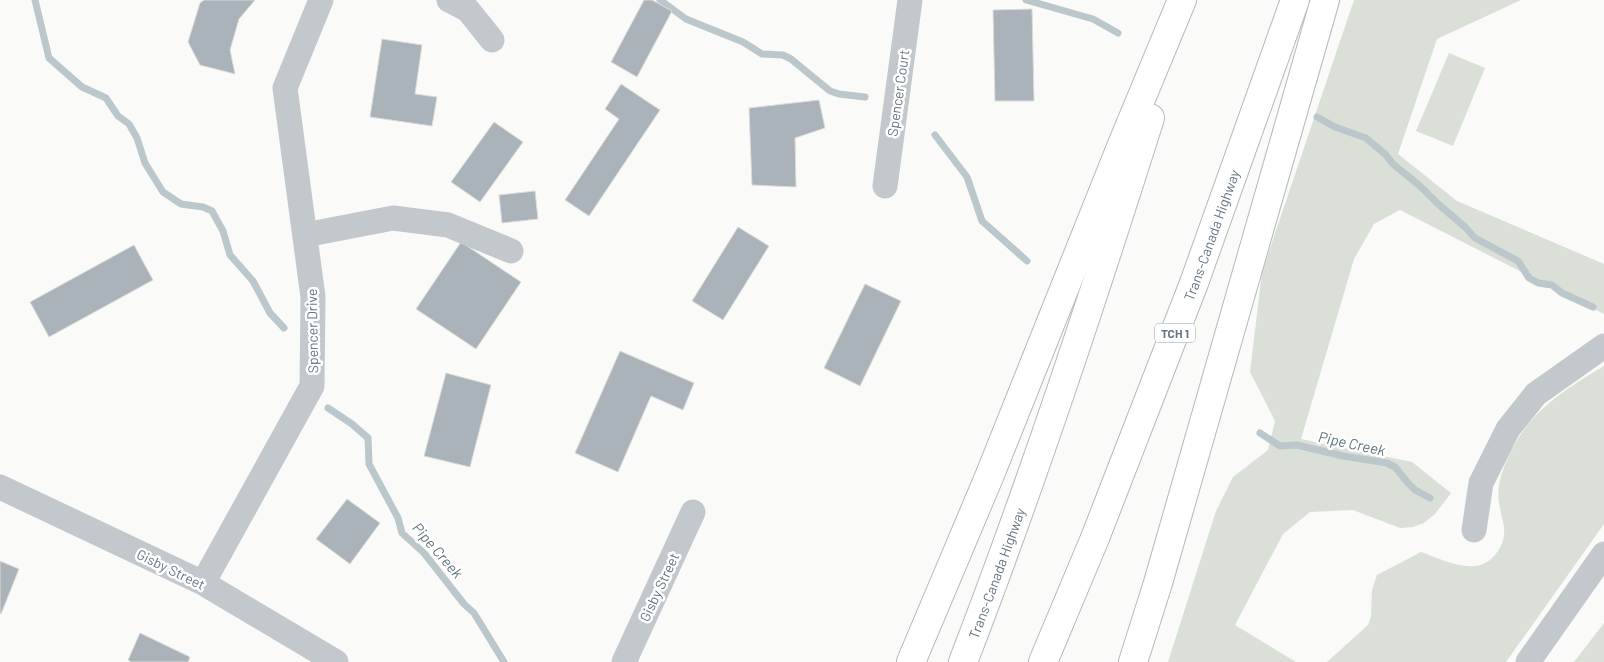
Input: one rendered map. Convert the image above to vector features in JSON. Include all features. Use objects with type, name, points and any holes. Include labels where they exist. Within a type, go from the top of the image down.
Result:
[{"type":"highway","points":[[911,662],[989,477],[1117,156],[1182,0]]},
{"type":"highway","name":"Trans-Canada Highway","points":[[963,662],[1065,381],[1188,0]]},
{"type":"highway","name":"Trans-Canada Highway","points":[[1043,662],[1095,538],[1191,292],[1295,0]]},
{"type":"highway","points":[[1133,662],[1163,564],[1325,0]]},
{"type":"street","name":"Spencer Drive","points":[[204,583],[312,386],[313,298],[285,88],[320,0]]},
{"type":"street","points":[[449,0],[468,10],[492,40]]},
{"type":"street","name":"Spencer Court","points":[[885,186],[910,0]]},
{"type":"street","points":[[305,235],[393,218],[448,225],[511,251]]},
{"type":"street","points":[[1474,530],[1481,482],[1508,429],[1536,394],[1604,346]]},
{"type":"street","name":"Gisby Street","points":[[0,487],[204,583],[336,662]]},
{"type":"street","name":"Gisby Street","points":[[624,662],[693,512]]},
{"type":"street","points":[[1528,662],[1604,554]]},
{"type":"shaded area","points":[[1354,0],[1521,0],[1437,39],[1398,154],[1457,201],[1604,264],[1604,314],[1400,210],[1374,224],[1354,259],[1301,439],[1412,462],[1451,493],[1435,514],[1424,523],[1413,527],[1400,528],[1353,510],[1310,512],[1283,534],[1235,625],[1296,662],[1168,662],[1216,511],[1233,477],[1268,450],[1275,421],[1250,372],[1262,272]]},
{"type":"shaded area","points":[[1449,53],[1485,68],[1453,146],[1416,131]]},
{"type":"shaded area","points":[[1604,366],[1604,524],[1506,662],[1327,662],[1368,625],[1371,616],[1372,590],[1377,575],[1421,552],[1450,563],[1469,566],[1487,562],[1495,555],[1500,549],[1504,535],[1498,496],[1499,484],[1515,443],[1535,416],[1547,405],[1560,394]]},
{"type":"shaded area","points":[[1604,623],[1604,662],[1574,662]]},
{"type":"building","points":[[204,0],[255,0],[239,19],[230,50],[235,74],[200,65],[188,42],[200,3]]},
{"type":"building","points":[[644,0],[652,0],[672,11],[637,77],[611,62]]},
{"type":"building","points":[[1032,9],[1034,101],[995,101],[993,10]]},
{"type":"building","points":[[382,39],[422,45],[415,94],[437,97],[432,126],[370,117]]},
{"type":"building","points":[[621,84],[660,110],[589,216],[565,200],[619,119],[605,109]]},
{"type":"building","points":[[819,100],[825,128],[795,138],[796,187],[752,185],[749,108]]},
{"type":"building","points":[[494,122],[523,142],[480,202],[451,182]]},
{"type":"building","points":[[535,191],[538,219],[502,223],[499,195]]},
{"type":"building","points":[[738,227],[769,246],[723,320],[692,301]]},
{"type":"building","points":[[461,242],[521,282],[476,349],[416,309]]},
{"type":"building","points":[[134,245],[153,280],[49,337],[30,302]]},
{"type":"building","points":[[865,284],[901,301],[860,386],[824,368]]},
{"type":"building","points":[[620,351],[694,383],[683,410],[651,396],[618,472],[575,453]]},
{"type":"building","points":[[446,373],[491,385],[470,467],[424,456]]},
{"type":"building","points":[[347,499],[380,523],[350,564],[316,539]]},
{"type":"building","points":[[0,561],[19,569],[1,614],[0,613]]},
{"type":"building","points":[[140,633],[190,657],[188,662],[131,662],[128,660]]},
{"type":"waterway","name":"Pipe Creek","points":[[35,0],[49,58],[82,87],[106,98],[118,116],[129,124],[137,138],[145,163],[163,192],[181,204],[203,207],[212,211],[223,231],[230,255],[253,281],[270,313],[284,328]]},
{"type":"waterway","name":"Pipe Creek","points":[[660,0],[686,19],[743,42],[762,54],[783,55],[791,59],[830,91],[865,97]]},
{"type":"waterway","points":[[1026,0],[1093,19],[1118,33]]},
{"type":"waterway","points":[[1317,117],[1335,127],[1366,138],[1475,238],[1518,261],[1529,278],[1538,283],[1552,285],[1562,293],[1593,307]]},
{"type":"waterway","name":"Pipe Creek","points":[[935,135],[967,177],[982,221],[1027,261]]},
{"type":"waterway","name":"Pipe Creek","points":[[328,408],[352,424],[368,438],[369,464],[398,518],[402,533],[424,553],[464,604],[474,613],[504,662]]},
{"type":"waterway","name":"Pipe Creek","points":[[1260,433],[1280,446],[1297,445],[1343,456],[1387,463],[1395,467],[1415,490],[1430,498]]}]
